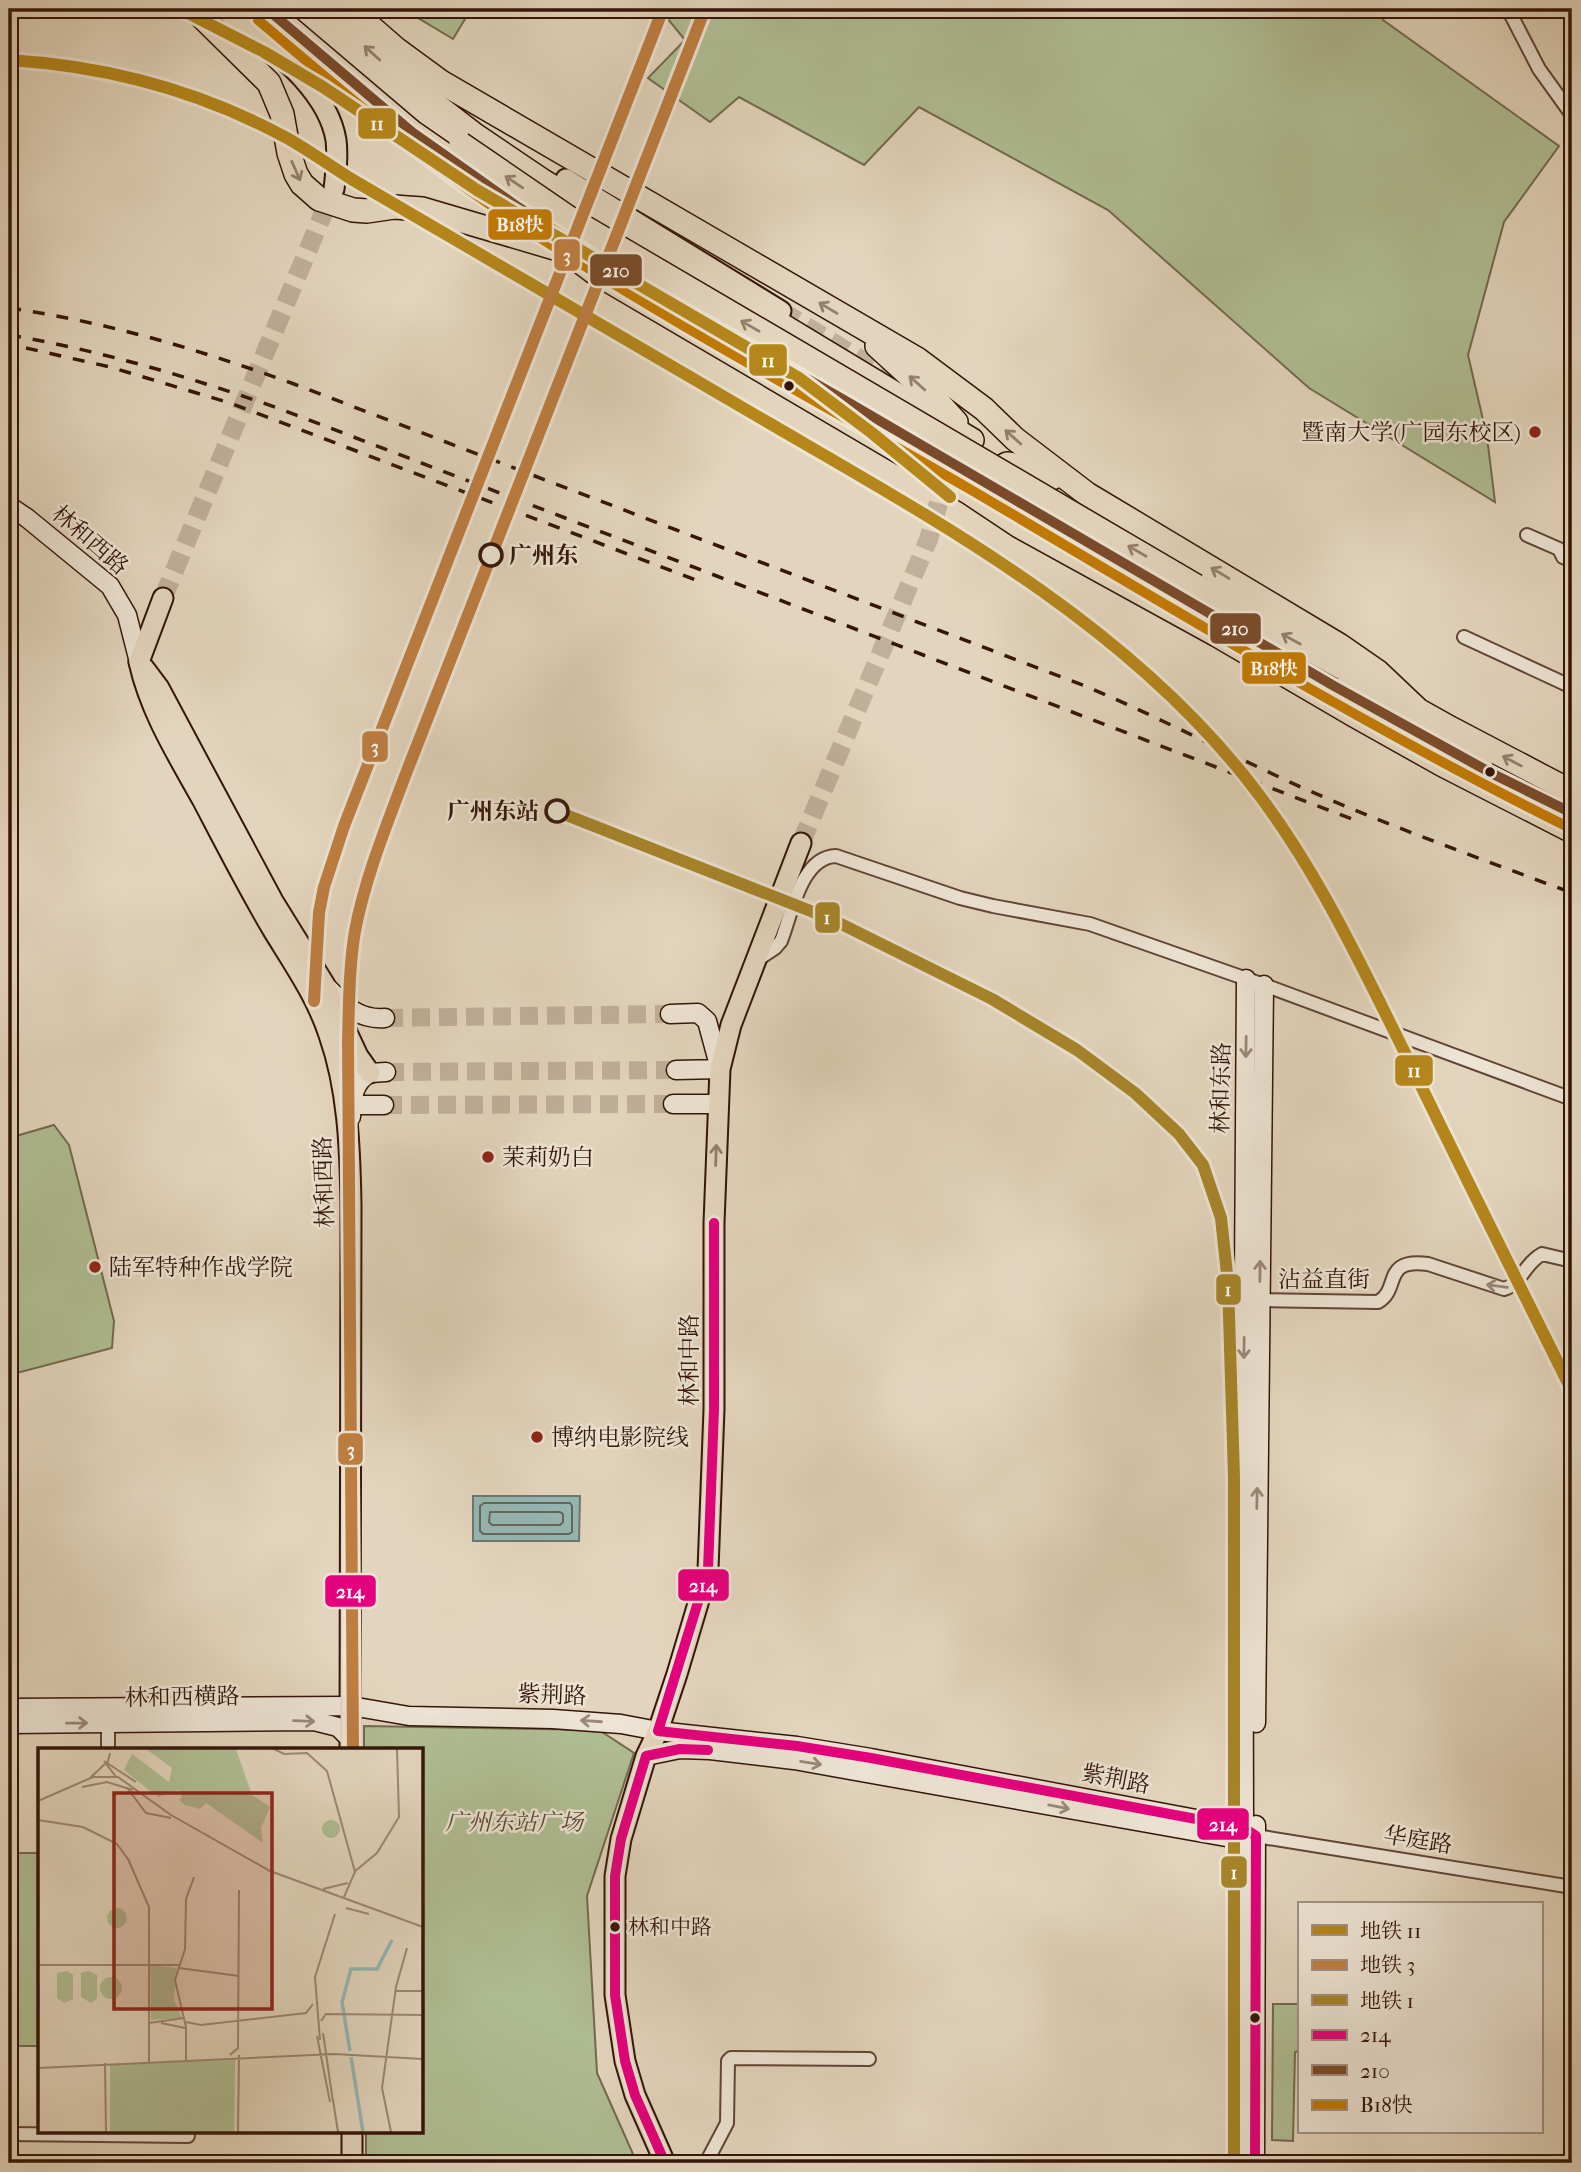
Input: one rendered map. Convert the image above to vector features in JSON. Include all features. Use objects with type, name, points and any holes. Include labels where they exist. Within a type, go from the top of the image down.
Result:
[{"type":"highway","points":[[179,9],[269,83]]},
{"type":"highway","points":[[194,9],[269,83],[282,114],[296,174],[302,184],[319,199],[353,210],[394,207],[422,209],[567,252]]},
{"type":"highway","points":[[267,9],[412,132],[624,275],[1192,594],[1416,708],[1572,792]]},
{"type":"highway","points":[[282,9],[356,75],[385,120],[594,272],[968,492],[1019,526],[1217,635],[1354,715],[1572,831]]},
{"type":"highway","points":[[295,9],[433,124],[551,207],[1437,744],[1572,813]]},
{"type":"highway","points":[[324,9],[396,74],[475,135],[543,181],[972,440]]},
{"type":"highway","points":[[350,9],[488,124],[566,179]]},
{"type":"highway","points":[[425,71],[917,359],[953,384],[1015,439],[1087,494],[1339,645],[1378,672],[1416,708]]},
{"type":"highway","points":[[423,94],[566,179]]},
{"type":"highway","points":[[853,323],[936,400],[982,453],[987,466],[968,492]]},
{"type":"highway","points":[[1019,526],[998,487],[996,476],[1001,466],[1022,466],[1087,494]]},
{"type":"highway","points":[[1478,783],[1572,821]]},
{"type":"main road","points":[[224,9],[303,79],[322,102],[336,139],[334,189]]},
{"type":"main road","points":[[566,179],[781,311]]},
{"type":"main road","points":[[139,662],[163,598]]},
{"type":"main road","name":"林和西路","points":[[139,662],[159,688],[273,901],[326,985],[358,1056],[378,1073]]},
{"type":"main road","name":"林和西路","points":[[139,662],[145,691],[180,760],[314,999],[329,1034],[337,1066],[349,1144],[350,1745]]},
{"type":"main road","name":"林和中路","points":[[666,2163],[635,2095],[625,2061],[615,1995],[615,1876],[621,1839],[646,1756],[658,1731],[708,1570],[714,1409],[714,1223],[720,1069],[731,1025],[801,843]]},
{"type":"main road","points":[[352,2134],[352,2163]]},
{"type":"street","points":[[1508,9],[1539,69],[1572,115]]},
{"type":"street","name":"林和西路","points":[[9,506],[110,586],[127,615],[139,662]]},
{"type":"street","points":[[1527,535],[1559,549],[1563,557],[1572,561]]},
{"type":"street","points":[[1464,638],[1572,687]]},
{"type":"street","points":[[757,960],[775,948],[781,940],[804,876],[817,860],[825,856],[835,856],[960,898],[1090,924],[1572,1099]]},
{"type":"street","name":"林和东路","points":[[1242,2163],[1248,1835],[1255,982]]},
{"type":"street","points":[[326,985],[343,1004],[379,1019],[353,1024],[347,1031],[337,1066]]},
{"type":"street","points":[[670,1014],[698,1013],[707,1021],[720,1069],[676,1070]]},
{"type":"street","points":[[349,1144],[353,1096],[357,1085],[378,1073]]},
{"type":"street","points":[[673,1104],[718,1104]]},
{"type":"street","points":[[352,1105],[384,1105]]},
{"type":"street","name":"沾益直街","points":[[1252,1300],[1378,1302],[1383,1299],[1394,1274],[1404,1265],[1416,1262],[1504,1289],[1514,1286],[1532,1259],[1542,1254],[1572,1261]]},
{"type":"street","name":"紫荆路","points":[[351,1706],[409,1716],[593,1721],[797,1746],[871,1758],[1248,1835]]},
{"type":"street","name":"林和西横路","points":[[9,1724],[108,1715],[351,1706]]},
{"type":"street","name":"林和西横路","points":[[9,1708],[108,1715],[314,1721],[338,1727],[350,1745]]},
{"type":"street","points":[[107,1748],[108,1715]]},
{"type":"street","name":"紫荆路","points":[[646,1756],[690,1750],[794,1760],[1248,1835]]},
{"type":"street","name":"林和东路","points":[[1248,1835],[1255,2163]]},
{"type":"street","name":"华庭路","points":[[1248,1835],[1572,1887]]},
{"type":"street","points":[[706,2163],[727,2123],[728,2061],[731,2058],[869,2059]]},
{"type":"street","points":[[9,2134],[38,2134]]},
{"type":"street","points":[[131,2134],[188,2136]]},
{"type":"green space","points":[[403,9],[531,9],[523,17],[511,18],[468,14],[453,39]]},
{"type":"green space","points":[[1377,9],[1383,20],[1559,146],[1504,222],[1468,355],[1487,437],[1495,502],[1309,388],[1108,210],[919,107],[864,165],[739,97],[710,122],[648,78],[685,40],[668,19],[650,11]]},
{"type":"green space","points":[[54,1125],[69,1145],[114,1321],[112,1348],[9,1375],[9,1138]]},
{"type":"green space","name":"广州东站广场","points":[[364,1726],[599,1730],[634,1753],[587,1896],[597,2073],[637,2163],[366,2163],[366,2134],[424,2134],[424,1748],[364,1748]]},
{"type":"green space","points":[[9,1853],[37,1853],[38,2046],[9,2046]]},
{"type":"green space","points":[[1273,2004],[1298,2004],[1293,2141],[1272,2140]]},
{"type":"water","points":[[473,1496],[580,1496],[579,1541],[473,1541]]},
{"type":"tunnel","points":[[163,598],[333,190]]},
{"type":"tunnel","points":[[781,311],[894,382]]},
{"type":"tunnel","points":[[801,843],[929,538],[942,490],[942,466]]},
{"type":"tunnel","points":[[385,1018],[670,1014]]},
{"type":"tunnel","points":[[386,1072],[676,1070]]},
{"type":"tunnel","points":[[384,1105],[673,1104]]},
{"type":"railway","points":[[9,308],[83,321],[153,338],[294,384],[1085,686],[1336,802],[1572,893]]},
{"type":"railway","points":[[9,335],[148,366],[283,410],[1357,821]]},
{"type":"railway","points":[[26,348],[110,367],[230,403],[696,580]]},
{"type":"metro line","name":"11","points":[[180,9],[264,52],[323,87],[477,190],[799,378],[950,497]]},
{"type":"metro line","name":"3","points":[[314,1001],[319,913],[324,887],[344,826],[663,9]]},
{"type":"metro line","name":"3","points":[[353,1748],[348,1040],[350,972],[359,911],[383,833],[705,9]]},
{"type":"metro line","name":"11","points":[[9,60],[81,68],[152,84],[220,106],[285,137],[353,180],[962,537],[1085,623],[1143,670],[1197,722],[1246,778],[1271,811],[1315,880],[1373,989],[1572,1391]]},
{"type":"metro line","name":"1","points":[[556,811],[831,919],[992,999],[1077,1050],[1135,1093],[1179,1134],[1203,1165],[1221,1218],[1228,1283],[1234,1477],[1234,2163]]},
{"type":"transit line","name":"210","points":[[267,9],[412,132],[518,207],[624,275],[839,397],[1334,686],[1493,774],[1572,813]]},
{"type":"transit line","name":"B18快","points":[[258,20],[382,124],[446,173],[569,256],[741,359],[1340,706],[1566,826]]},
{"type":"transit line","name":"214","points":[[714,1223],[714,1409],[708,1570],[658,1731],[797,1746],[871,1758],[1244,1828],[1256,1836],[1255,2163]]},
{"type":"transit line","name":"214","points":[[350,1748],[351,1432]]},
{"type":"transit line","name":"214","points":[[665,2163],[635,2095],[625,2061],[615,1995],[615,1876],[621,1839],[646,1756],[680,1749],[708,1750]]},
{"type":"place","name":"暨南大学(广园东校区)","points":[[1535,432]]},
{"type":"place","name":"广州东","points":[[491,555]]},
{"type":"place","name":"广州东站","points":[[557,811]]},
{"type":"place","name":"茉莉奶白","points":[[488,1157]]},
{"type":"place","name":"陆军特种作战学院","points":[[95,1267]]},
{"type":"place","name":"博纳电影院线","points":[[537,1437]]},
{"type":"place","name":"林和中路","points":[[615,1927]]}]
